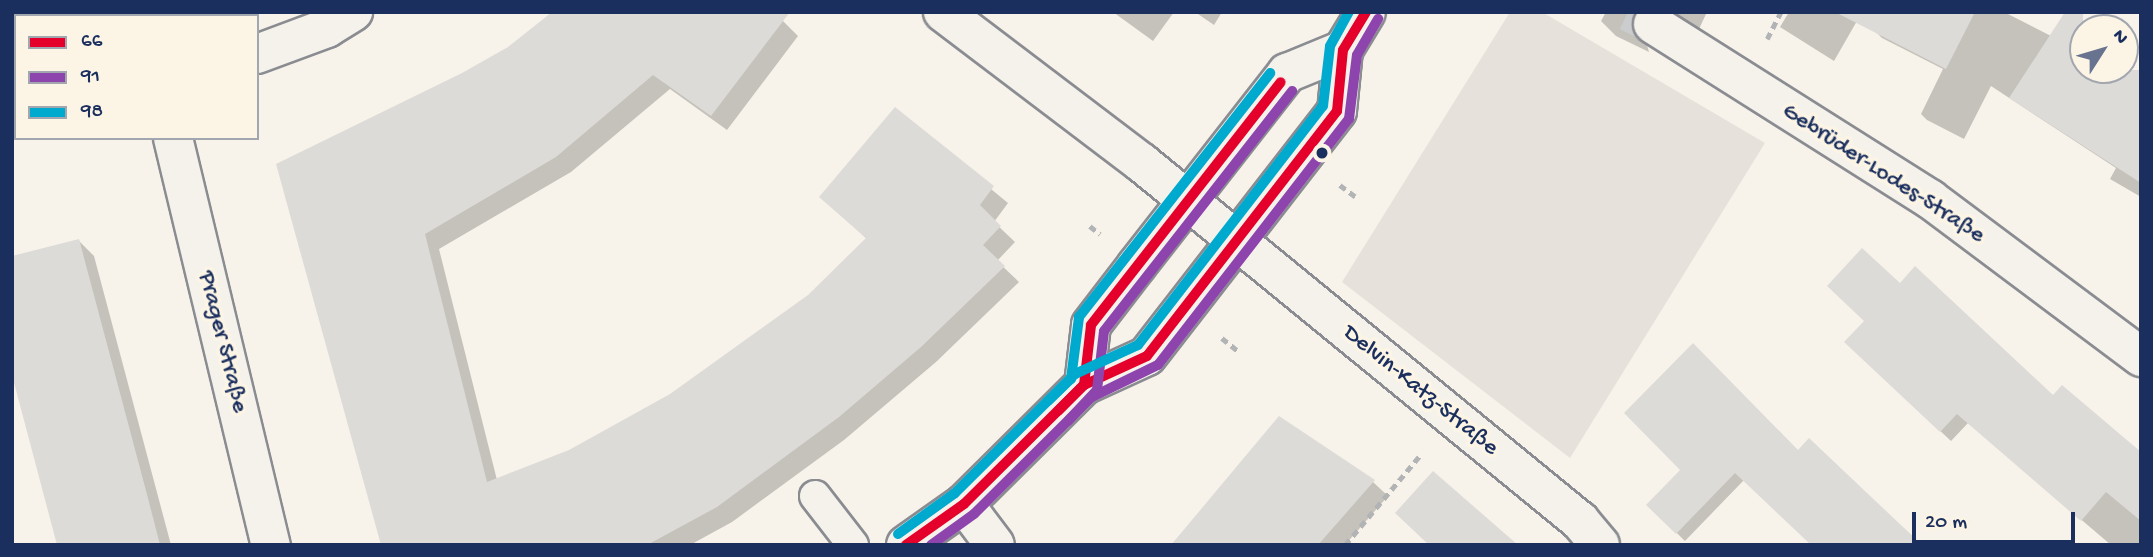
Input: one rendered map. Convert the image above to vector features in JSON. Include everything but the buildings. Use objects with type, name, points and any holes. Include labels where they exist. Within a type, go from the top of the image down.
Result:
[{"type":"street","points":[[259,53],[327,28],[353,12]]},
{"type":"street","points":[[943,12],[1188,201]]},
{"type":"street","points":[[906,545],[964,504],[1084,385],[1147,356],[1337,111],[1343,50],[1366,12]]},
{"type":"street","name":"Gebrüder-Lodes-Straße","points":[[1653,24],[1930,199],[2141,357]]},
{"type":"street","points":[[1084,385],[1091,325],[1287,73],[1343,50]]},
{"type":"street","name":"Prager Straße","points":[[173,140],[271,545]]},
{"type":"street","name":"Delvin-Katz-Straße","points":[[1188,201],[1580,521],[1600,545]]},
{"type":"street","points":[[964,504],[995,545]]},
{"type":"lane","points":[[815,496],[853,545]]},
{"type":"path","points":[[1345,545],[1451,417]]},
{"type":"shaded area","points":[[1510,12],[1542,12],[1765,143],[1570,458],[1342,282]]},
{"type":"tunnel","points":[[1628,12],[1653,24]]},
{"type":"transit line","name":"98","points":[[898,534],[955,493],[1075,374],[1138,345],[1323,106],[1330,46],[1349,12]]},
{"type":"transit line","name":"66","points":[[906,545],[964,504],[1084,385],[1147,356],[1337,111],[1343,50],[1366,12]]},
{"type":"transit line","name":"91","points":[[931,545],[974,514],[1092,397],[1158,365],[1349,119],[1357,55],[1378,19]]},
{"type":"transit line","name":"98","points":[[1048,401],[1071,379],[1079,317],[1270,73]]},
{"type":"transit line","name":"66","points":[[1058,411],[1084,385],[1091,325],[1281,82]]},
{"type":"transit line","name":"91","points":[[1068,421],[1097,390],[1104,331],[1292,91]]}]
